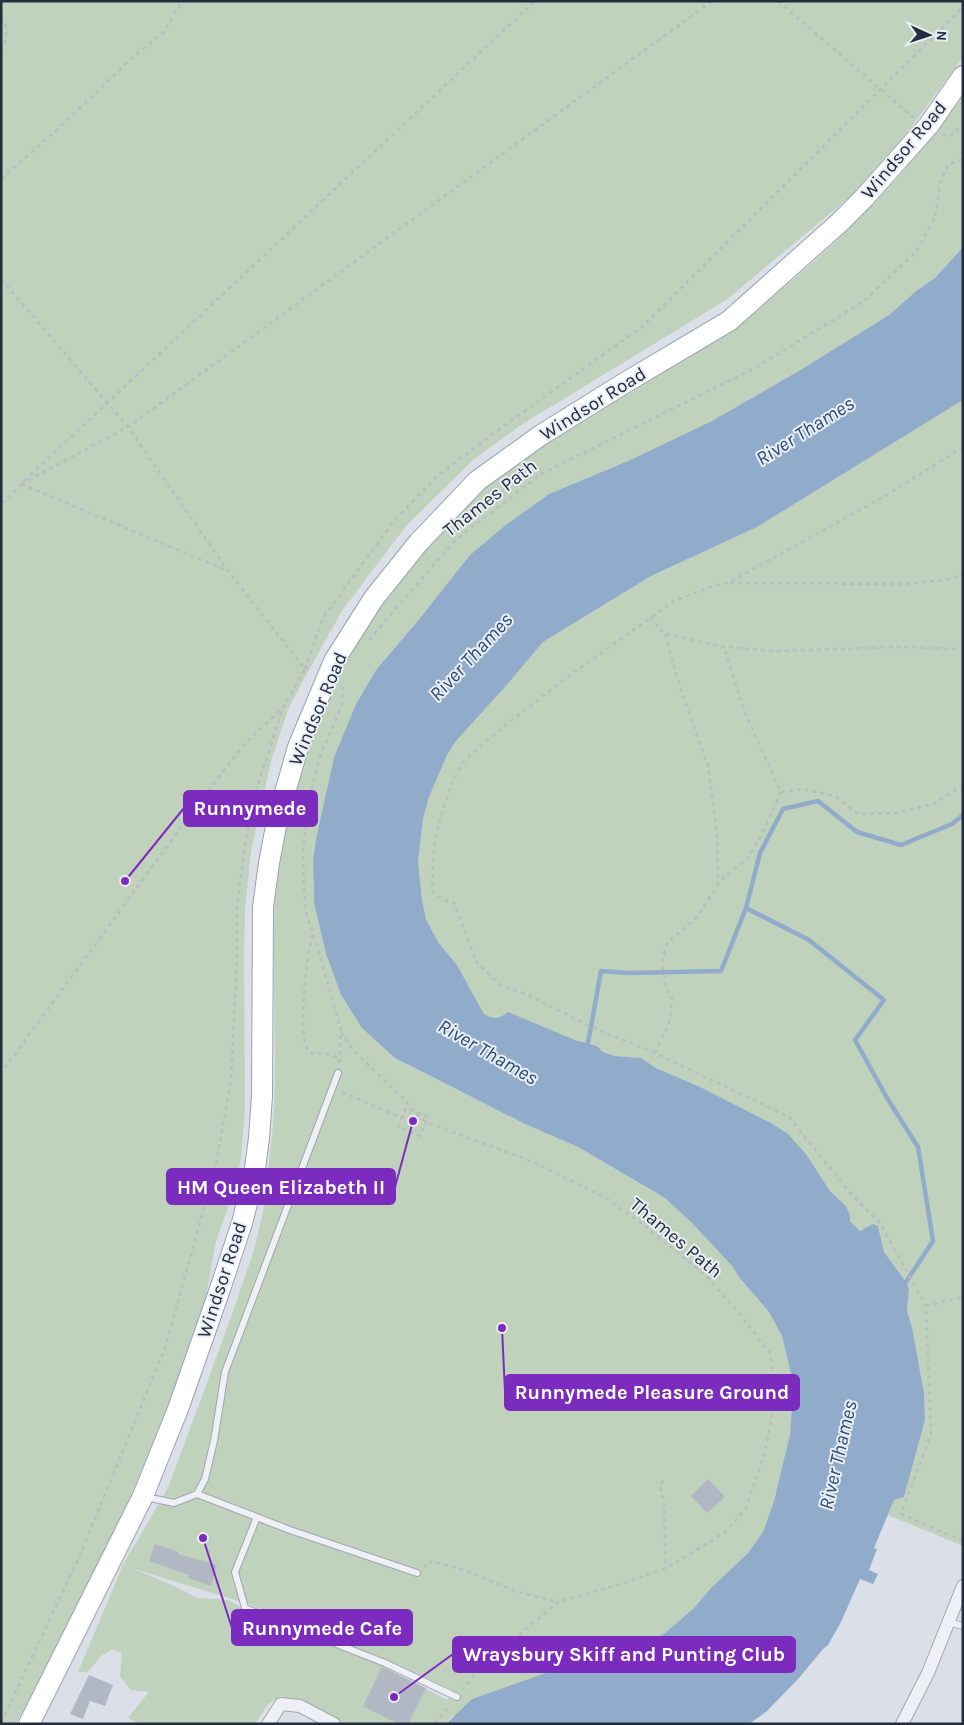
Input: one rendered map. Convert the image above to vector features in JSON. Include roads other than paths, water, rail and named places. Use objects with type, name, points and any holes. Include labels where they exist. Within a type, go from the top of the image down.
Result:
[{"type":"main road","name":"Windsor Road","points":[[32,1723],[143,1496],[178,1409],[242,1223],[254,1176],[259,1138],[262,1096],[263,907],[269,863],[277,821],[298,747],[334,661],[374,598],[419,542],[477,481],[541,435],[729,322],[839,223],[890,171],[929,125],[963,76]]},
{"type":"street","points":[[902,1724],[928,1673],[963,1586]]},
{"type":"street","points":[[268,1724],[281,1704],[300,1706],[334,1724]]},
{"type":"lane","points":[[143,1496],[174,1503],[197,1494],[205,1479],[212,1450],[225,1372],[338,1074]]},
{"type":"lane","points":[[197,1494],[257,1518],[417,1573]]},
{"type":"lane","points":[[257,1518],[235,1572],[245,1608],[385,1663],[456,1697]]},
{"type":"lane","points":[[948,1622],[963,1626]]},
{"type":"water","name":"River Thames","points":[[963,247],[963,400],[757,527],[651,576],[543,642],[456,741],[447,755],[429,797],[423,819],[418,861],[426,919],[438,942],[457,965],[484,1014],[497,1018],[508,1012],[575,1040],[597,1046],[603,1052],[615,1056],[641,1058],[656,1068],[698,1086],[771,1123],[788,1134],[806,1154],[830,1191],[846,1206],[850,1215],[850,1221],[860,1231],[873,1224],[878,1226],[884,1252],[909,1289],[907,1311],[912,1327],[924,1393],[925,1420],[904,1497],[894,1500],[874,1548],[877,1549],[869,1570],[878,1574],[873,1584],[860,1579],[841,1622],[828,1645],[767,1711],[749,1724],[446,1724],[472,1699],[563,1667],[593,1662],[631,1650],[665,1633],[694,1608],[710,1589],[748,1553],[763,1532],[774,1501],[790,1434],[792,1407],[791,1374],[782,1336],[769,1312],[739,1277],[733,1267],[692,1223],[665,1198],[578,1147],[525,1124],[395,1058],[362,1028],[341,995],[326,954],[314,903],[313,860],[334,757],[356,704],[376,670],[470,555],[507,524],[549,494],[628,461],[712,421],[802,369],[889,315],[916,291],[935,278]]},
{"type":"waterway","points":[[588,1043],[601,971],[629,973],[721,971],[746,908],[760,853],[783,809],[818,801],[857,832],[901,845],[952,824],[963,815]]},
{"type":"waterway","points":[[746,908],[809,940],[884,1000],[855,1040],[887,1098],[918,1147],[933,1241],[903,1284]]},
{"type":"place","name":"Runnymede","points":[[125,881]]},
{"type":"place","name":"HM Queen Elizabeth II","points":[[413,1121]]},
{"type":"place","name":"Runnymede Pleasure Ground","points":[[502,1328]]},
{"type":"place","name":"Runnymede Cafe","points":[[203,1538]]},
{"type":"place","name":"Wraysbury Skiff and Punting Club","points":[[394,1697]]}]
